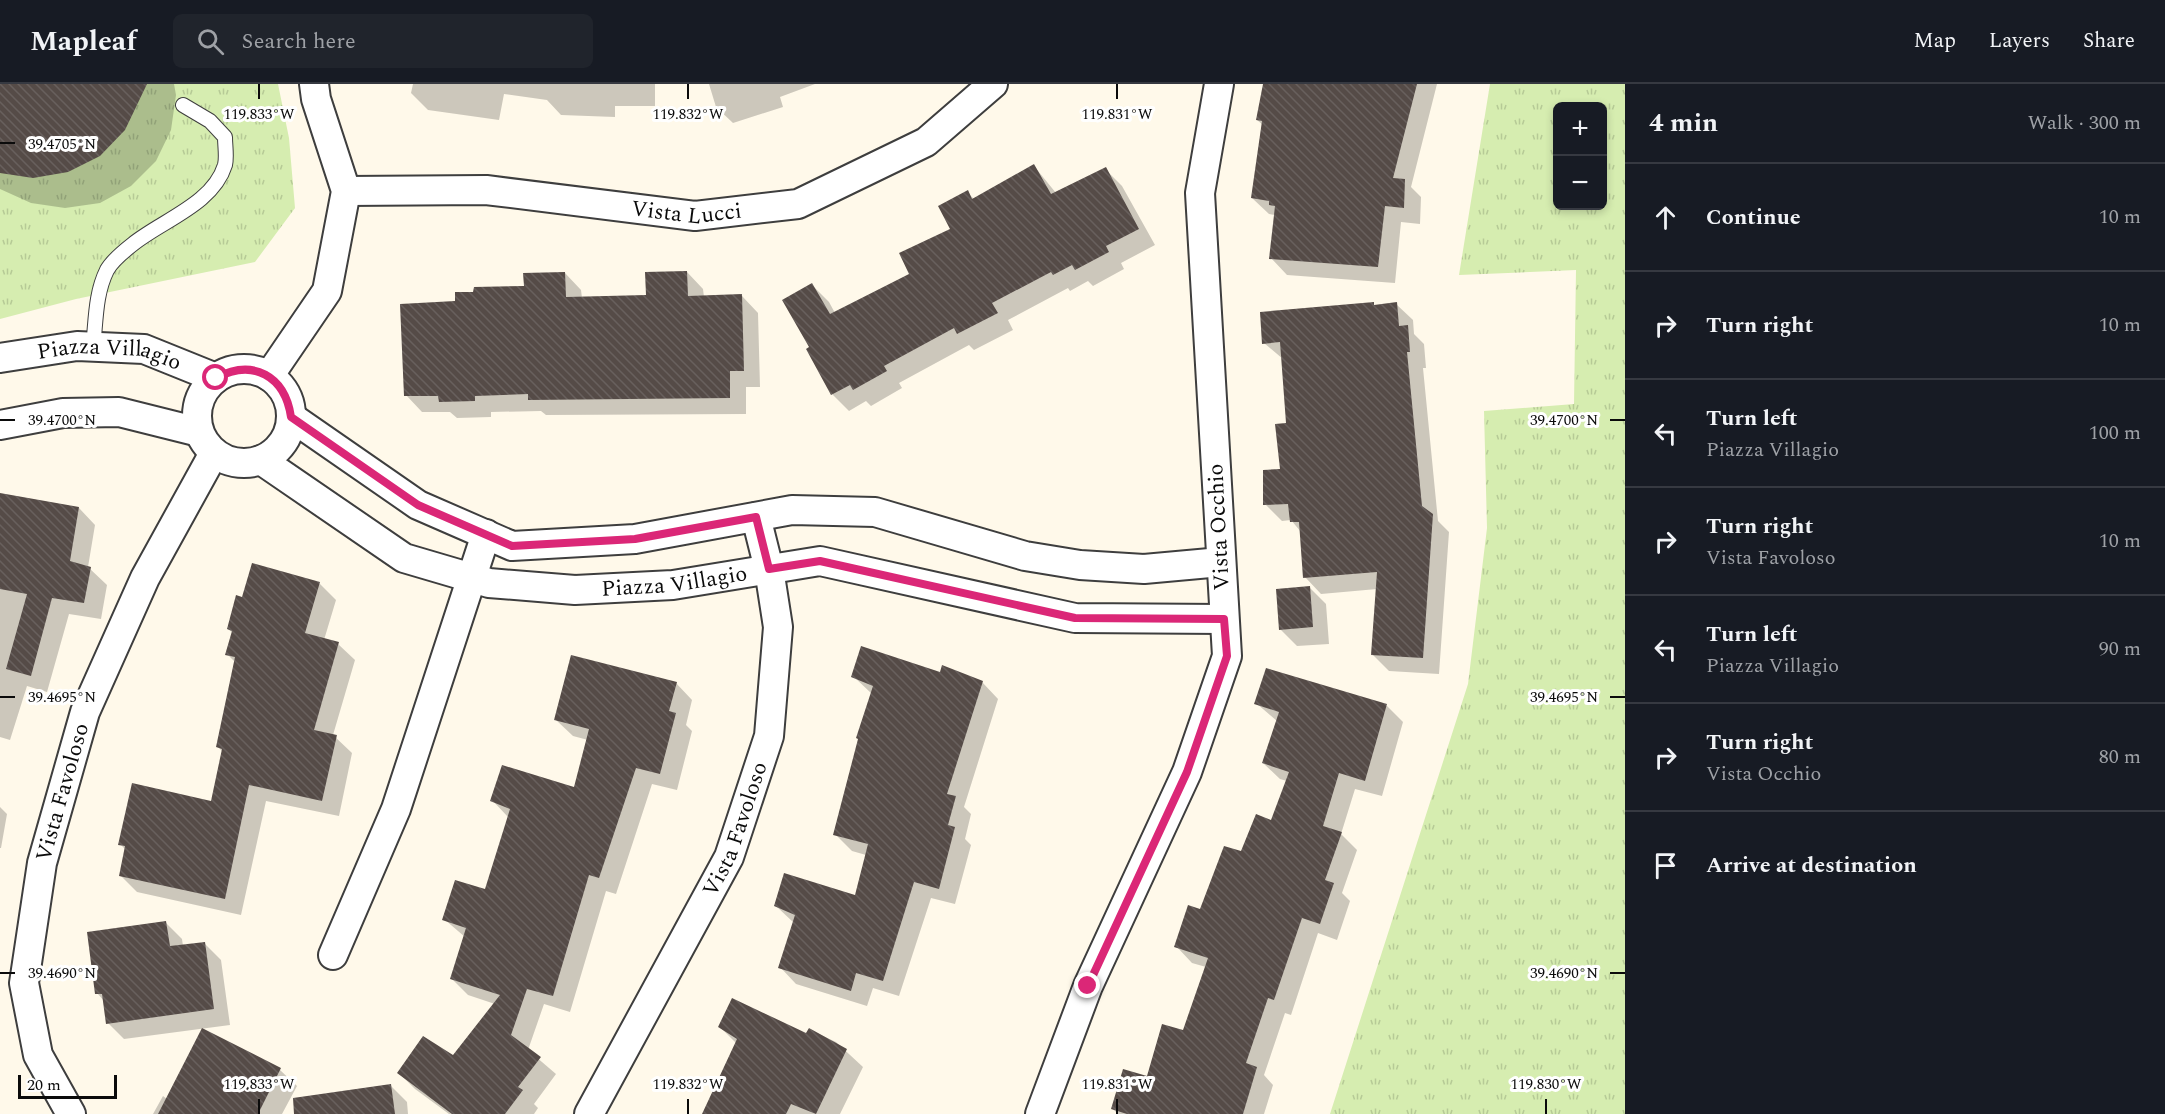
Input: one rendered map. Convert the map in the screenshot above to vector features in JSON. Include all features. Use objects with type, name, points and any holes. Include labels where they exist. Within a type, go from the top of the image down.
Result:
[{"type":"street","points":[[269,376],[327,291],[346,191],[316,99],[314,84]]},
{"type":"street","name":"Vista Lucci","points":[[346,191],[486,190],[695,216],[798,204],[926,142],[993,84]]},
{"type":"street","name":"Vista Occhio","points":[[1041,1114],[1088,986],[1187,772],[1227,656],[1200,193],[1219,84]]},
{"type":"street","name":"Piazza Villagio","points":[[0,358],[77,346],[144,349],[216,378]]},
{"type":"street","points":[[0,425],[63,413],[119,412],[207,442],[236,463],[261,460],[273,454],[282,443],[289,431],[291,417],[285,394],[269,376],[242,369],[228,371],[216,378],[207,386],[197,408],[207,442]]},
{"type":"street","name":"Piazza Villagio","points":[[291,417],[418,505],[512,546],[635,539],[792,510],[875,512],[1025,556],[1080,565],[1144,569],[1221,562]]},
{"type":"street","name":"Vista Favoloso","points":[[70,1114],[38,1055],[24,983],[42,862],[85,711],[207,442]]},
{"type":"street","name":"Piazza Villagio","points":[[261,460],[404,558],[489,583],[575,590],[673,585],[820,561],[1075,618],[1224,619]]},
{"type":"street","name":"Vista Favoloso","points":[[589,1114],[729,857],[769,736],[778,627],[769,569],[756,517]]},
{"type":"street","points":[[333,955],[396,809],[486,534]]},
{"type":"lane","points":[[93,347],[98,297],[108,269],[125,251],[155,227],[188,210],[212,189],[225,164],[225,137],[210,121],[183,105]]},
{"type":"green space","points":[[0,84],[278,84],[289,138],[295,208],[255,262],[76,299],[0,319]]},
{"type":"green space","points":[[1490,84],[1625,84],[1625,1114],[1330,1114],[1468,684],[1487,528],[1484,411],[1574,404],[1576,270],[1459,275]]},
{"type":"building","points":[[0,84],[147,84],[125,130],[100,156],[68,172],[33,178],[0,173]]},
{"type":"building","points":[[1263,84],[1417,84],[1393,178],[1405,179],[1404,208],[1385,206],[1378,267],[1269,259],[1275,206],[1269,205],[1269,201],[1251,198],[1262,121],[1256,120]]},
{"type":"building","points":[[1034,164],[1051,194],[1106,167],[1139,229],[1106,246],[1109,252],[1075,270],[1072,265],[1053,275],[1051,272],[992,303],[998,313],[957,334],[954,328],[884,366],[887,371],[853,390],[850,385],[831,395],[806,349],[809,347],[782,300],[812,283],[830,314],[909,274],[899,253],[950,229],[938,206],[968,190],[972,199]]},
{"type":"building","points":[[687,271],[688,296],[742,294],[744,371],[730,371],[730,398],[528,400],[528,394],[475,396],[475,401],[439,402],[438,396],[404,396],[400,304],[455,301],[455,292],[473,292],[474,287],[524,286],[523,273],[565,272],[566,297],[646,295],[645,272]]},
{"type":"building","points":[[1374,302],[1374,305],[1397,302],[1399,326],[1408,325],[1410,352],[1407,352],[1422,506],[1433,514],[1423,658],[1371,655],[1377,572],[1303,578],[1299,522],[1290,522],[1288,504],[1263,505],[1263,470],[1280,469],[1275,424],[1286,423],[1280,342],[1262,344],[1260,312]]},
{"type":"building","points":[[0,493],[79,507],[70,561],[91,567],[84,603],[52,598],[31,676],[6,669],[27,594],[0,589]]},
{"type":"building","points":[[252,563],[320,582],[305,633],[339,642],[314,730],[337,735],[322,801],[249,785],[225,899],[119,876],[125,846],[118,845],[132,783],[211,801],[222,749],[216,747],[235,657],[225,655],[232,631],[227,629],[236,595],[242,597]]},
{"type":"building","points":[[1310,586],[1313,627],[1279,630],[1276,589]]},
{"type":"building","points":[[861,646],[940,672],[942,665],[983,681],[947,794],[956,796],[948,825],[955,827],[939,889],[914,882],[883,981],[856,973],[851,991],[778,968],[795,915],[774,906],[784,873],[855,895],[868,844],[833,835],[858,739],[856,738],[873,686],[851,677]]},
{"type":"building","points":[[571,655],[677,682],[669,711],[676,713],[660,774],[636,768],[599,878],[589,875],[553,996],[527,989],[511,1035],[541,1057],[518,1087],[523,1090],[505,1114],[452,1114],[397,1073],[423,1036],[453,1055],[500,995],[450,979],[466,928],[442,920],[455,880],[485,889],[510,809],[490,801],[502,765],[574,787],[589,729],[554,720]]},
{"type":"building","points":[[1266,668],[1387,704],[1365,781],[1339,773],[1323,826],[1342,832],[1325,880],[1334,883],[1320,924],[1302,918],[1274,1000],[1268,998],[1246,1063],[1257,1067],[1243,1114],[1127,1114],[1111,1109],[1123,1069],[1147,1076],[1162,1024],[1183,1030],[1208,958],[1174,947],[1188,905],[1200,909],[1224,846],[1241,851],[1256,814],[1271,820],[1289,772],[1262,763],[1279,712],[1254,704]]},
{"type":"building","points":[[166,921],[170,946],[205,942],[214,1009],[106,1024],[102,994],[95,994],[87,932]]},
{"type":"building","points":[[732,998],[806,1033],[809,1028],[847,1049],[816,1114],[791,1104],[786,1114],[702,1114],[737,1039],[718,1027]]},
{"type":"building","points":[[202,1028],[281,1068],[258,1114],[158,1114]]},
{"type":"building","points":[[391,1084],[395,1114],[294,1114],[293,1098]]},
{"type":"route","points":[[216,378],[228,371],[242,369],[269,376],[281,387],[289,401],[291,417],[418,505],[512,546],[635,539],[756,517],[769,569],[820,561],[1075,618],[1224,619],[1227,656],[1187,772],[1088,986]]}]
